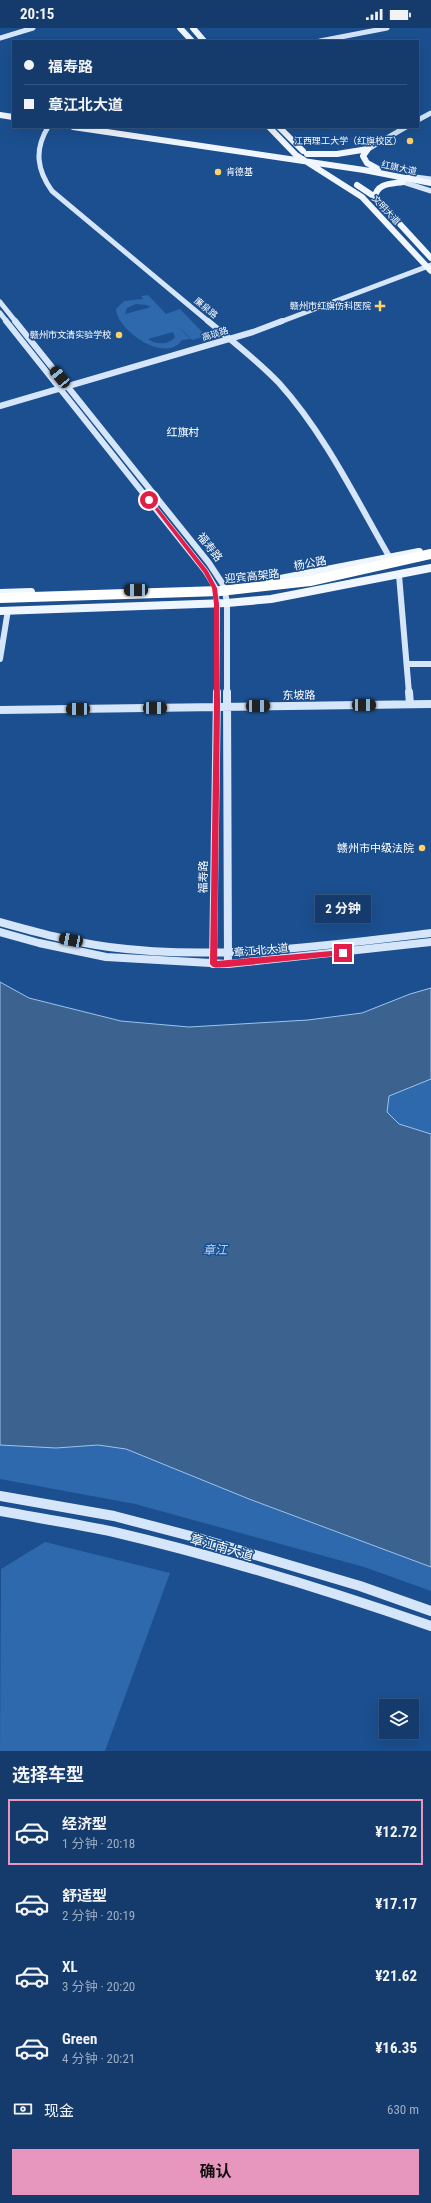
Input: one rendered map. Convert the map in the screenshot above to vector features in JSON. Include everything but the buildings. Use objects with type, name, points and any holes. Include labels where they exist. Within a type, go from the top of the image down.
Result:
[{"type":"highway","name":"迎宾高架路","points":[[0,598],[220,591],[310,581],[431,554]]},
{"type":"highway","name":"迎宾高架路","points":[[3,609],[265,593],[312,586],[431,561]]},
{"type":"main road","points":[[0,37],[24,28]]},
{"type":"main road","points":[[0,37],[33,28]]},
{"type":"main road","points":[[180,28],[191,40]]},
{"type":"main road","points":[[193,28],[203,40]]},
{"type":"main road","points":[[325,40],[387,28]]},
{"type":"main road","points":[[419,119],[431,113]]},
{"type":"main road","points":[[0,115],[12,117]]},
{"type":"main road","name":"廉泉路","points":[[47,128],[40,140],[37,161],[42,176],[52,191],[252,356],[280,385],[320,438],[390,558]]},
{"type":"main road","points":[[79,128],[322,167]]},
{"type":"main road","points":[[270,128],[287,147],[308,162]]},
{"type":"main road","points":[[280,128],[295,146],[322,167]]},
{"type":"main road","points":[[306,154],[337,154],[368,149],[404,128]]},
{"type":"main road","points":[[172,143],[308,162],[322,167]]},
{"type":"main road","points":[[266,156],[280,154],[287,147]]},
{"type":"main road","points":[[368,149],[363,156],[368,165],[391,174],[431,179]]},
{"type":"main road","name":"红旗大道","points":[[322,167],[364,170],[391,174],[431,183]]},
{"type":"main road","name":"红旗大道","points":[[322,167],[336,172],[431,187]]},
{"type":"main road","name":"文明大道","points":[[322,167],[362,197],[430,269]]},
{"type":"main road","name":"文明大道","points":[[336,172],[375,197],[431,258]]},
{"type":"main road","points":[[375,197],[376,191],[381,186],[403,182],[431,191]]},
{"type":"main road","name":"高琰路","points":[[0,406],[69,389],[232,340],[430,269]]},
{"type":"main road","name":"福寿路","points":[[0,302],[209,563],[224,586],[227,603],[228,964]]},
{"type":"main road","name":"福寿路","points":[[0,314],[206,572],[215,588],[217,604],[217,706],[213,964]]},
{"type":"main road","name":"高琰路","points":[[0,410],[61,391]]},
{"type":"main road","name":"杨公路","points":[[0,593],[215,588],[304,576],[431,550]]},
{"type":"main road","points":[[0,659],[3,609],[217,604],[318,591],[431,568]]},
{"type":"main road","points":[[399,575],[410,704]]},
{"type":"main road","points":[[406,664],[431,664]]},
{"type":"main road","name":"东坡路","points":[[0,710],[431,704]]},
{"type":"main road","name":"章江北大道","points":[[0,922],[46,935],[109,947],[171,952],[227,953],[300,948],[431,933]]},
{"type":"main road","name":"章江北大道","points":[[0,932],[39,943],[106,956],[213,964],[228,964],[431,942]]},
{"type":"main road","name":"章江南大道","points":[[0,1496],[114,1516],[198,1538],[360,1586],[431,1611]]},
{"type":"main road","name":"章江南大道","points":[[0,1511],[113,1532],[195,1553],[358,1601],[431,1626]]},
{"type":"shaded area","points":[[148,295],[166,314],[180,309],[206,336],[192,340],[176,324],[190,339],[182,340],[174,347],[165,349],[143,341],[132,334],[124,326],[118,317],[116,309],[124,301],[143,299],[141,296]],"holes":[[[136,304],[146,305],[151,307],[125,314],[127,308]],[[173,332],[175,337],[166,343],[158,343],[148,339]]]},
{"type":"shaded area","points":[[431,1079],[431,1134],[399,1124],[387,1112],[389,1096]]},
{"type":"shaded area","points":[[0,1445],[56,1448],[98,1445],[126,1449],[249,1499],[431,1567],[431,1591],[364,1567],[135,1504],[0,1479]]},
{"type":"shaded area","points":[[45,1542],[170,1573],[105,1751],[0,1751],[1,1569]]},
{"type":"water","name":"章江","points":[[0,982],[29,998],[121,1021],[189,1027],[308,1020],[362,1013],[410,994],[431,988],[431,1079],[389,1096],[387,1112],[399,1124],[431,1134],[431,1567],[249,1499],[126,1449],[98,1445],[56,1448],[0,1445]]},
{"type":"place","name":"江西理工大学（红旗校区）","points":[[410,141]]},
{"type":"place","name":"肯德基","points":[[218,172]]},
{"type":"place","name":"赣州市红旗伤科医院","points":[[380,306]]},
{"type":"place","name":"赣州市文清实验学校","points":[[119,335]]},
{"type":"place","name":"赣州市中级法院","points":[[422,848]]},
{"type":"district","name":"红旗村","points":[[183,432]]},
{"type":"route","points":[[149,500],[206,572],[215,588],[217,604],[217,706],[213,964],[300,958],[343,953]]}]
